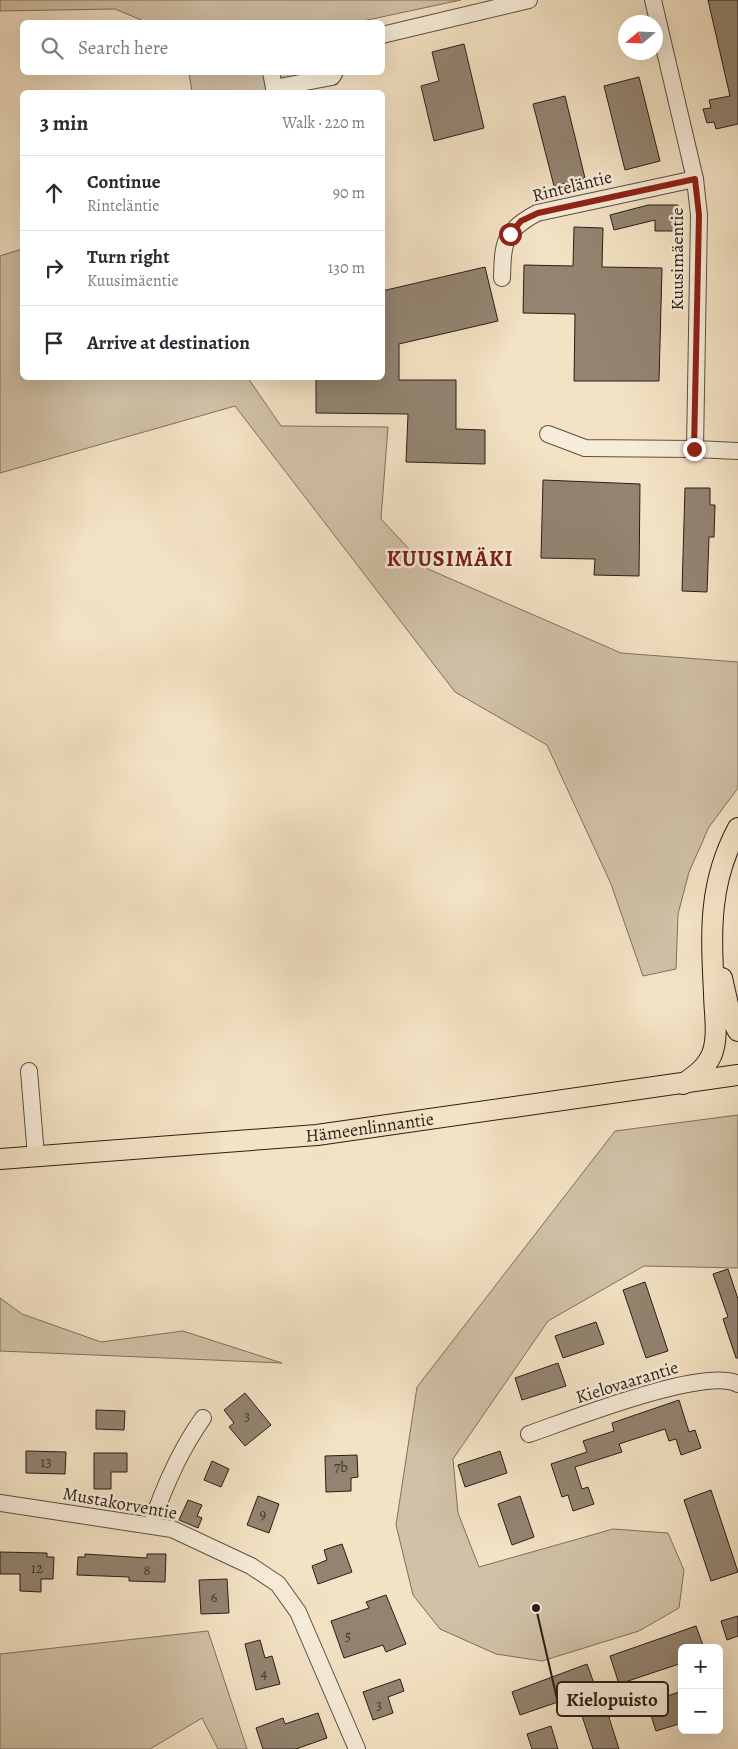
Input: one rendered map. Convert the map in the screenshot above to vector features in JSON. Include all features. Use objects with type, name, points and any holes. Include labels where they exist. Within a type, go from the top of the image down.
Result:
[{"type":"main road","points":[[682,1085],[704,1068],[713,1052],[715,1031],[711,933],[712,903],[721,870],[738,828]]},
{"type":"main road","points":[[711,933],[731,1018],[738,1031]]},
{"type":"main road","name":"Hämeenlinnantie","points":[[0,1159],[317,1135],[682,1085],[738,1075]]},
{"type":"street","points":[[385,34],[529,0]]},
{"type":"street","name":"Kuusimäentie","points":[[653,0],[695,179],[699,215],[694,449]]},
{"type":"street","points":[[272,75],[274,88],[332,78],[334,75]]},
{"type":"street","name":"Rinteläntie","points":[[502,278],[503,246],[521,221],[538,213],[695,179]]},
{"type":"street","points":[[548,434],[585,448],[738,451]]},
{"type":"street","points":[[29,1071],[36,1156]]},
{"type":"street","name":"Kielovaarantie","points":[[529,1434],[663,1389],[714,1379],[738,1384]]},
{"type":"street","points":[[151,1526],[159,1501],[186,1441],[202,1418]]},
{"type":"street","name":"Mustakorventie","points":[[0,1503],[151,1526],[181,1533],[251,1566],[278,1584],[298,1612],[357,1749]]},
{"type":"shaded area","points":[[0,0],[461,0],[367,20],[141,20],[115,9],[0,11]]},
{"type":"shaded area","points":[[189,75],[307,75],[310,90],[192,90]]},
{"type":"shaded area","points":[[20,250],[20,380],[249,380],[281,426],[388,427],[381,519],[428,569],[621,653],[738,662],[738,788],[709,827],[689,872],[678,914],[676,969],[643,976],[611,884],[547,745],[455,692],[235,406],[0,473],[0,256]]},
{"type":"shaded area","points":[[738,1115],[738,1268],[644,1266],[548,1321],[453,1459],[458,1513],[479,1567],[613,1529],[668,1533],[684,1570],[679,1608],[639,1631],[542,1661],[496,1654],[440,1629],[413,1595],[396,1525],[417,1387],[615,1131]]},
{"type":"shaded area","points":[[0,1298],[22,1314],[101,1342],[183,1331],[282,1363],[0,1351]]},
{"type":"shaded area","points":[[208,1631],[247,1749],[218,1749],[202,1718],[150,1749],[0,1749],[0,1654]]},
{"type":"building","points":[[708,0],[738,0],[738,124],[716,129],[714,122],[707,123],[703,109],[711,108],[709,100],[730,96]]},
{"type":"building","points":[[464,44],[484,128],[434,141],[421,86],[439,81],[432,52]]},
{"type":"building","points":[[639,77],[660,161],[625,170],[604,86]]},
{"type":"building","points":[[565,96],[585,178],[554,186],[533,104]]},
{"type":"building","points":[[648,205],[678,205],[678,231],[655,231],[655,220],[614,230],[610,215]]},
{"type":"building","points":[[574,227],[603,228],[602,267],[662,268],[659,381],[574,381],[575,314],[523,313],[524,265],[573,266]]},
{"type":"building","points":[[485,267],[498,321],[399,344],[399,380],[456,380],[456,429],[485,430],[485,464],[406,462],[408,414],[316,413],[316,380],[385,380],[385,290]]},
{"type":"building","points":[[543,480],[640,484],[639,576],[594,575],[595,559],[541,558]]},
{"type":"building","points":[[685,488],[710,488],[710,505],[715,505],[714,537],[709,537],[707,592],[682,591]]},
{"type":"building","points":[[728,1269],[738,1299],[738,1358],[736,1358],[723,1319],[728,1317],[713,1274]]},
{"type":"building","points":[[645,1282],[668,1351],[646,1358],[623,1290]]},
{"type":"building","points":[[596,1322],[604,1344],[563,1358],[555,1336]]},
{"type":"building","points":[[558,1363],[566,1386],[522,1400],[515,1378]]},
{"type":"building","points":[[245,1393],[271,1425],[245,1446],[229,1427],[234,1423],[224,1410]]},
{"type":"building","points":[[679,1400],[689,1432],[695,1430],[701,1448],[681,1455],[676,1439],[669,1441],[665,1429],[619,1444],[622,1452],[575,1467],[582,1489],[588,1487],[594,1504],[573,1511],[568,1495],[562,1497],[551,1464],[587,1452],[583,1441],[614,1431],[612,1423]]},
{"type":"building","points":[[96,1410],[125,1411],[124,1430],[96,1429]]},
{"type":"building","points":[[26,1451],[66,1452],[65,1474],[26,1473]]},
{"type":"building","points":[[500,1451],[507,1473],[465,1487],[458,1465]]},
{"type":"building","points":[[94,1453],[127,1453],[127,1472],[111,1472],[111,1489],[94,1489]]},
{"type":"building","points":[[357,1455],[358,1477],[351,1478],[351,1491],[326,1492],[325,1456]]},
{"type":"building","points":[[212,1461],[229,1469],[221,1487],[204,1480]]},
{"type":"building","points":[[711,1490],[738,1572],[711,1581],[684,1500]]},
{"type":"building","points":[[258,1496],[279,1504],[269,1533],[247,1525]]},
{"type":"building","points":[[520,1496],[534,1537],[512,1545],[498,1504]]},
{"type":"building","points":[[188,1500],[202,1505],[197,1516],[202,1518],[198,1528],[179,1520]]},
{"type":"building","points":[[342,1544],[352,1572],[318,1584],[312,1566],[327,1560],[324,1550]]},
{"type":"building","points":[[0,1552],[47,1553],[47,1557],[54,1557],[53,1579],[41,1579],[41,1592],[20,1591],[20,1574],[0,1574]]},
{"type":"building","points":[[85,1554],[147,1558],[147,1554],[166,1554],[165,1582],[129,1581],[129,1577],[77,1575],[78,1557],[85,1557]]},
{"type":"building","points":[[227,1579],[229,1613],[201,1614],[199,1580]]},
{"type":"building","points":[[386,1595],[406,1644],[386,1652],[383,1645],[344,1658],[331,1621],[369,1608],[366,1602]]},
{"type":"building","points":[[738,1616],[738,1636],[727,1640],[721,1621]]},
{"type":"building","points":[[696,1626],[703,1644],[678,1644],[678,1664],[619,1684],[610,1656]]},
{"type":"building","points":[[260,1640],[265,1658],[272,1656],[280,1684],[256,1690],[245,1644]]},
{"type":"building","points":[[587,1664],[596,1689],[520,1715],[512,1692]]},
{"type":"building","points":[[400,1679],[404,1691],[388,1697],[393,1713],[373,1720],[363,1692]]},
{"type":"building","points":[[678,1692],[678,1724],[656,1731],[647,1703]]},
{"type":"building","points":[[606,1708],[619,1749],[593,1749],[582,1716]]},
{"type":"building","points":[[318,1713],[327,1738],[296,1749],[263,1749],[256,1728],[283,1718],[285,1724]]},
{"type":"building","points":[[551,1726],[558,1749],[532,1749],[527,1734]]},
{"type":"place","name":"Kielopuisto","points":[[536,1608]]},
{"type":"district","name":"KUUSIMÄKI","points":[[450,559]]},
{"type":"route","points":[[510,234],[521,221],[538,213],[695,179],[699,215],[694,449]]}]
